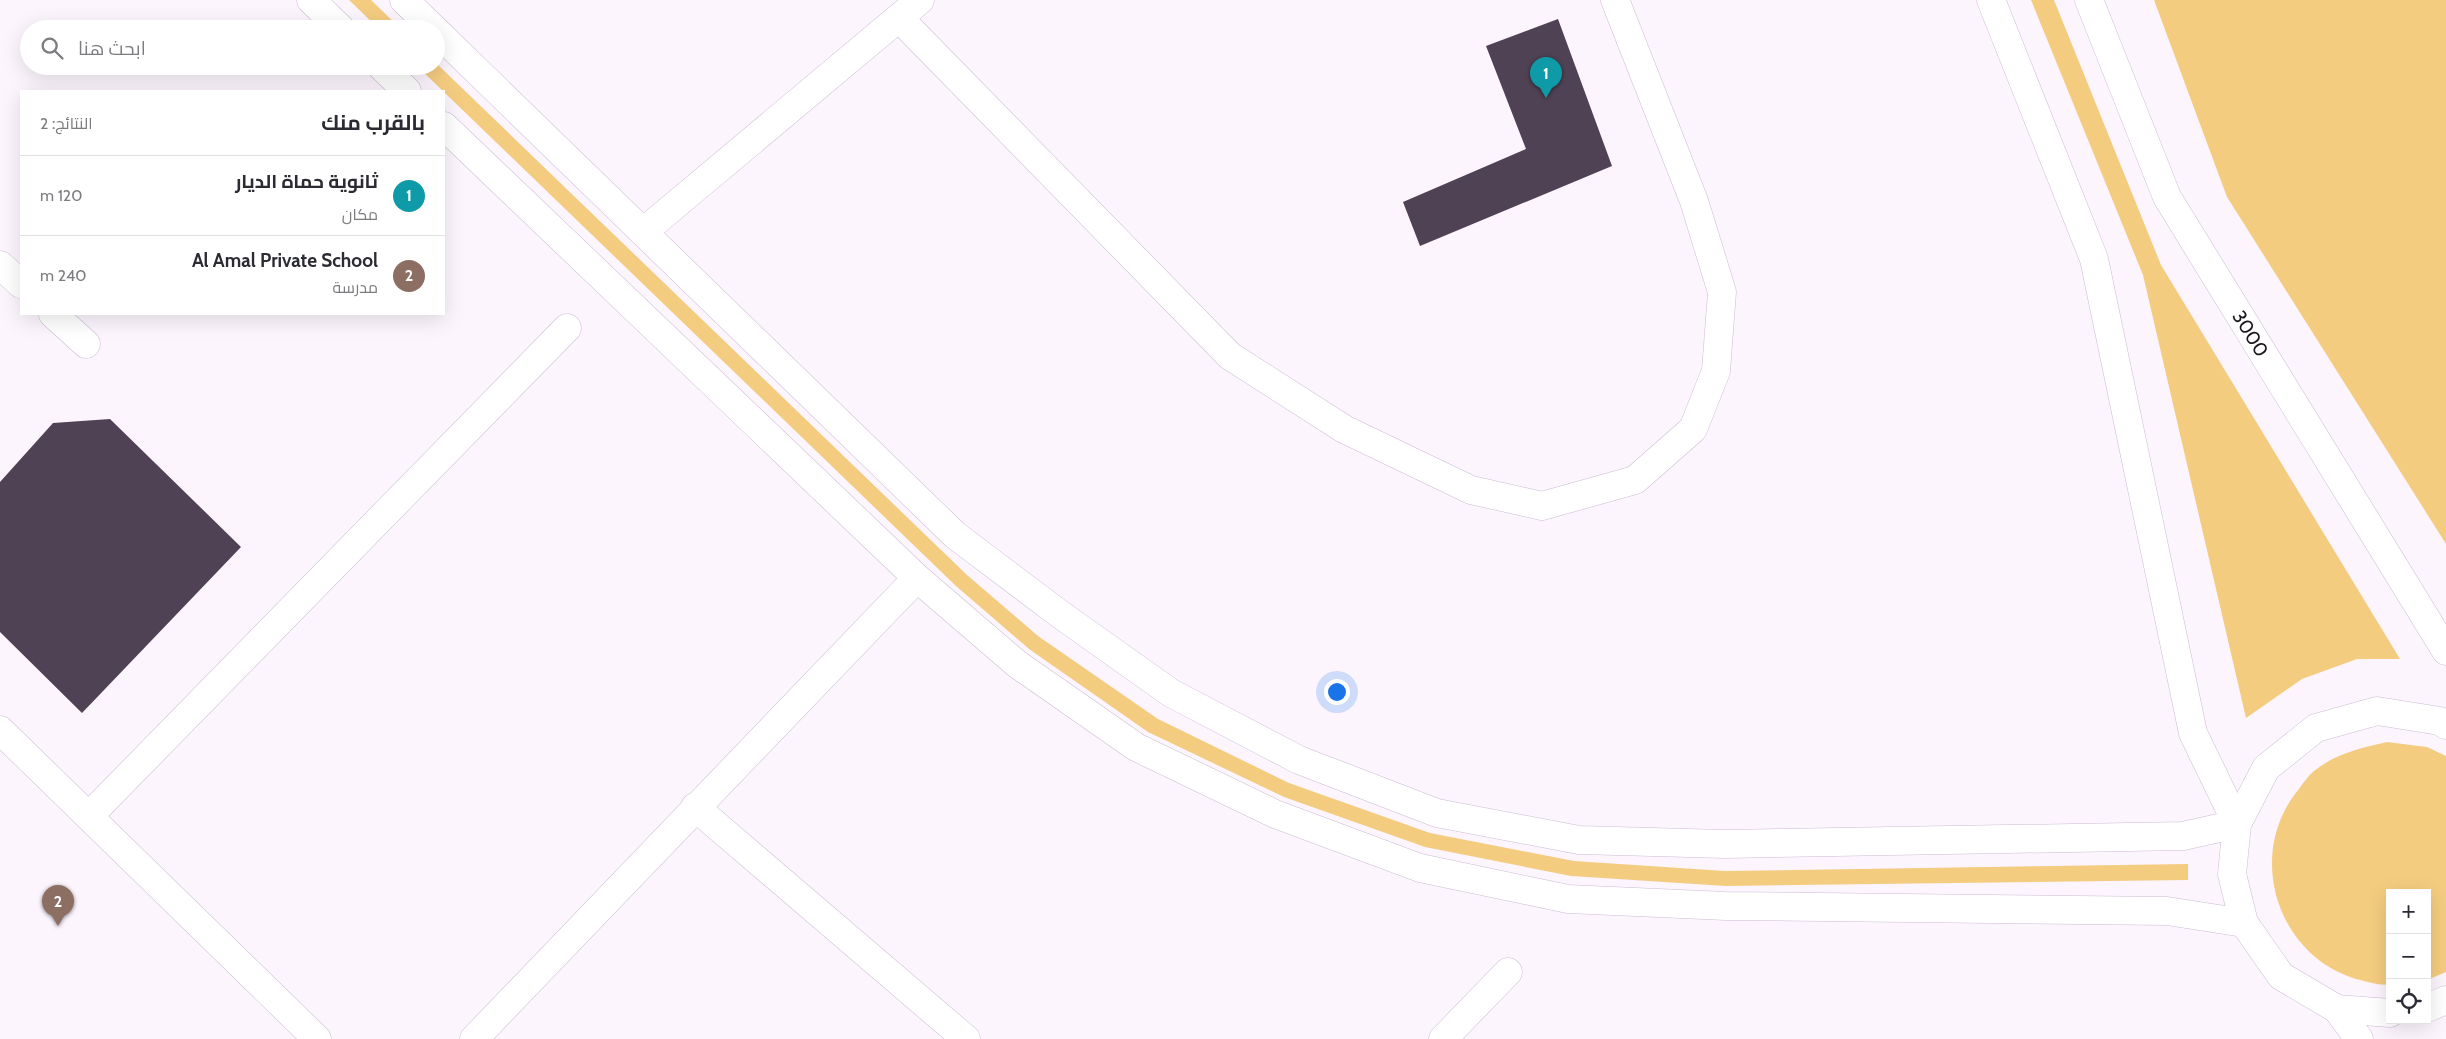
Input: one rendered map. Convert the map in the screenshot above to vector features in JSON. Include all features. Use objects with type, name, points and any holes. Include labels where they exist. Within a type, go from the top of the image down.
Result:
[{"type":"street","points":[[311,0],[332,20]]},
{"type":"street","points":[[404,0],[425,20]]},
{"type":"street","points":[[643,232],[920,0]]},
{"type":"street","points":[[898,18],[1230,356],[1344,429],[1403,458],[1471,490],[1542,506],[1635,480],[1692,429],[1716,371],[1722,292],[1694,201],[1615,0]]},
{"type":"street","points":[[1991,0],[2094,259],[2193,733],[2237,824]]},
{"type":"street","name":"3000","points":[[2089,0],[2167,197],[2446,650]]},
{"type":"street","points":[[445,40],[955,535],[1057,612],[1171,693],[1299,760],[1437,813],[1579,840],[1725,844],[2183,836],[2237,824]]},
{"type":"street","points":[[390,75],[406,90]]},
{"type":"street","points":[[445,127],[917,578],[1017,664],[1136,747],[1275,814],[1420,868],[1568,899],[1726,906],[2167,911],[2244,923]]},
{"type":"street","points":[[0,265],[20,283]]},
{"type":"street","points":[[54,315],[86,344]]},
{"type":"street","points":[[89,816],[567,328]]},
{"type":"street","points":[[474,1039],[917,578]]},
{"type":"street","points":[[2360,1039],[2337,1009],[2282,976],[2244,923],[2232,874],[2237,824],[2266,768],[2316,728],[2377,711],[2440,721],[2446,724]]},
{"type":"street","points":[[0,730],[317,1039]]},
{"type":"street","points":[[695,807],[966,1039]]},
{"type":"street","points":[[1443,1039],[1508,972]]},
{"type":"street","points":[[2431,1006],[2446,1000]]},
{"type":"street","points":[[2337,1009],[2386,1013]]},
{"type":"shaded area","points":[[349,0],[371,0],[392,20],[370,20]]},
{"type":"shaded area","points":[[2031,0],[2054,0],[2161,265],[2400,659],[2357,659],[2302,679],[2246,718],[2143,275]]},
{"type":"shaded area","points":[[2154,0],[2446,0],[2446,544],[2227,197]]},
{"type":"shaded area","points":[[445,72],[967,575],[1038,636],[1158,719],[1289,783],[1430,833],[1574,861],[1725,871],[2188,864],[2188,880],[1726,886],[1571,876],[1425,847],[1284,797],[1148,732],[1029,649],[956,586],[445,93],[445,90],[442,90],[426,75],[445,75]]},
{"type":"shaded area","points":[[2387,742],[2427,747],[2446,756],[2446,972],[2431,978],[2431,889],[2386,889],[2386,985],[2356,979],[2328,967],[2306,948],[2289,925],[2277,899],[2272,871],[2274,842],[2283,815],[2299,789],[2314,771],[2330,760],[2358,749]]},
{"type":"building","points":[[1558,19],[1612,166],[1420,246],[1403,202],[1526,149],[1486,46]]},
{"type":"building","points":[[110,419],[241,547],[82,713],[0,632],[0,482],[53,423]]},
{"type":"place","name":"ثانوية حماة الديار","points":[[1546,98]]},
{"type":"place","name":"Al Amal Private School","points":[[58,926]]}]
